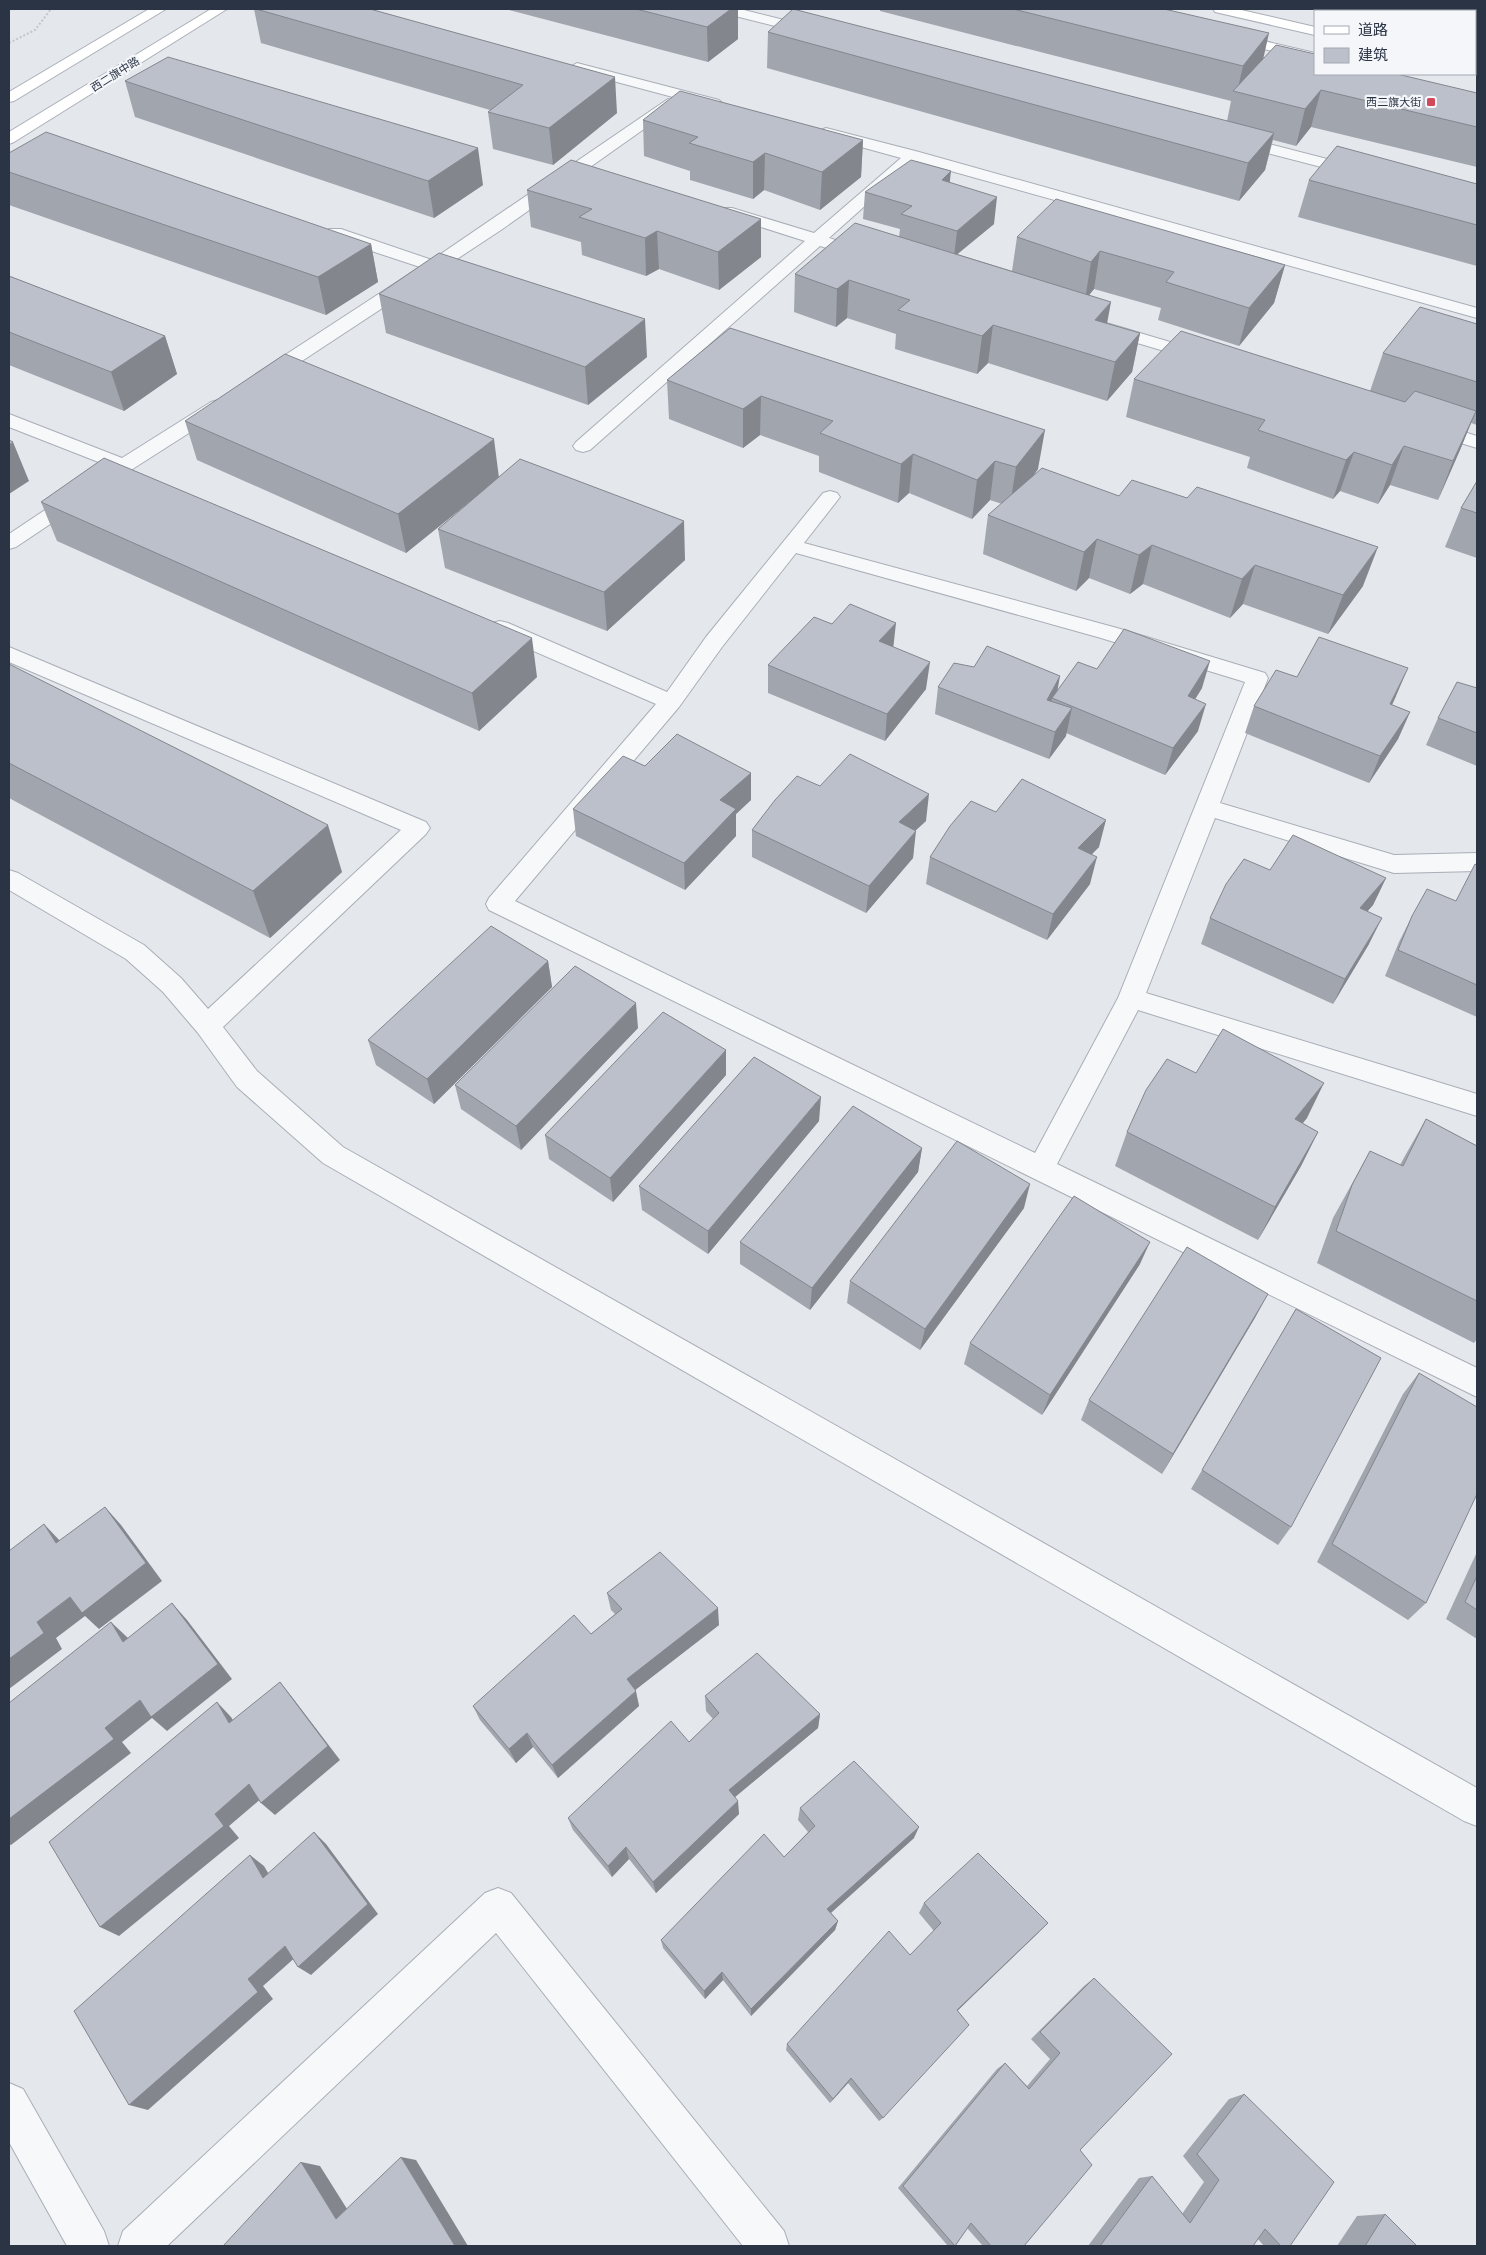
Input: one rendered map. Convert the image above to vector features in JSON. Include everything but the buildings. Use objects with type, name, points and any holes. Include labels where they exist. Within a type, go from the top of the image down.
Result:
[{"type":"main road","points":[[9,98],[159,9]]},
{"type":"main road","name":"西二旗中路","points":[[9,139],[220,9]]},
{"type":"main road","points":[[1220,9],[1314,31]]},
{"type":"main road","points":[[1219,34],[1314,57]]},
{"type":"street","points":[[724,9],[830,36]]},
{"type":"street","points":[[558,62],[731,108]]},
{"type":"street","points":[[247,388],[495,226],[684,95]]},
{"type":"street","points":[[808,128],[1477,313]]},
{"type":"street","points":[[1216,135],[1371,175]]},
{"type":"street","points":[[583,446],[816,239],[913,156]]},
{"type":"street","points":[[580,166],[599,172]]},
{"type":"street","points":[[712,207],[882,259]]},
{"type":"street","points":[[320,228],[433,266]]},
{"type":"street","points":[[1088,323],[1220,363]]},
{"type":"street","points":[[9,543],[116,477],[231,398]]},
{"type":"street","points":[[9,420],[116,477]]},
{"type":"street","points":[[1413,422],[1477,442]]},
{"type":"street","points":[[830,497],[714,642],[670,702],[498,904],[1477,1383]]},
{"type":"street","points":[[792,546],[1109,633],[1257,678],[1131,998],[1040,1170]]},
{"type":"street","points":[[479,619],[670,702]]},
{"type":"street","points":[[9,654],[418,828],[207,1026]]},
{"type":"street","points":[[1207,807],[1394,864],[1477,862]]},
{"type":"street","points":[[9,879],[136,952],[172,985],[207,1026],[247,1079],[333,1155],[1477,1808]]},
{"type":"street","points":[[1131,998],[1477,1105]]},
{"type":"street","points":[[138,2246],[498,1906],[769,2246]]},
{"type":"street","points":[[9,2103],[89,2246]]},
{"type":"path","points":[[9,43],[35,30],[51,9]]},
{"type":"place","name":"西二旗大街","points":[[1431,102]]}]
